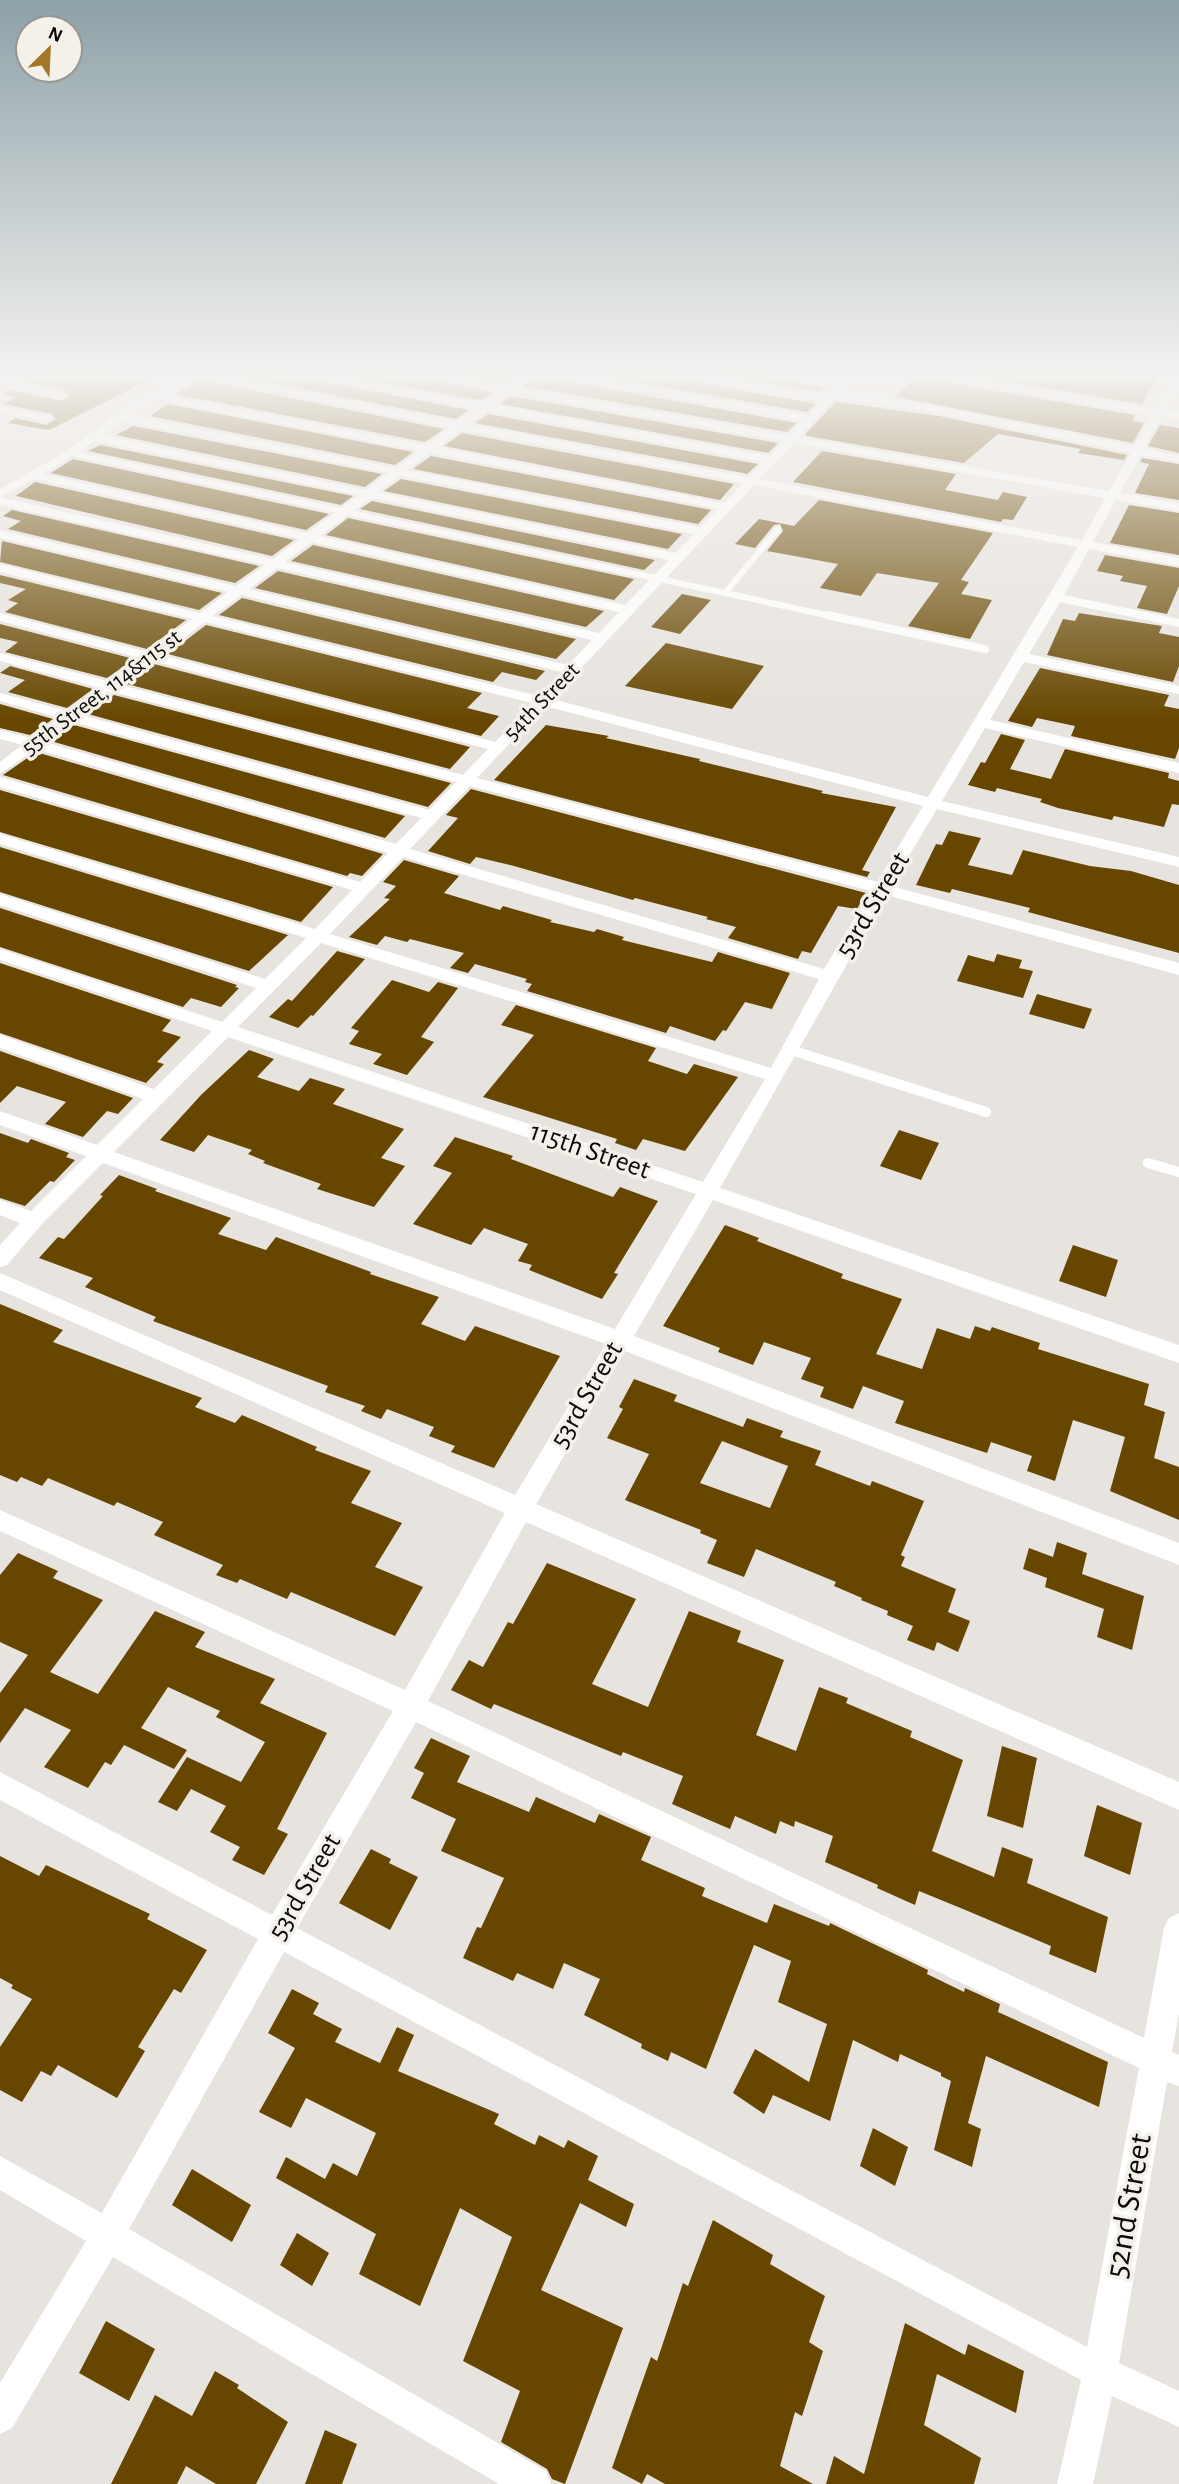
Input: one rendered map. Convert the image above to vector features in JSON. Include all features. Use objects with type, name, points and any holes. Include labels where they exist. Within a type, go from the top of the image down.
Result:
[{"type":"street","points":[[96,489],[629,610]]},
{"type":"street","points":[[355,489],[679,558]]},
{"type":"street","name":"55th Street, 114&115 st","points":[[0,769],[374,489]]},
{"type":"street","points":[[487,489],[704,532]]},
{"type":"street","points":[[634,489],[728,507]]},
{"type":"street","name":"54th Street","points":[[0,1259],[34,1220],[318,936],[745,489]]},
{"type":"street","points":[[793,489],[1179,562]]},
{"type":"street","points":[[1081,489],[1179,507]]},
{"type":"street","name":"53rd Street","points":[[0,2416],[107,2236],[278,1933],[411,1706],[520,1509],[791,1050],[829,976],[935,804],[1118,489]]},
{"type":"street","points":[[0,501],[602,638]]},
{"type":"street","points":[[0,534],[572,670]]},
{"type":"street","points":[[0,568],[542,701],[935,804],[1179,862]]},
{"type":"street","points":[[1056,597],[1179,623]]},
{"type":"street","points":[[0,617],[498,747]]},
{"type":"street","points":[[0,657],[466,781],[883,887],[1179,969]]},
{"type":"street","points":[[1022,657],[1179,690]]},
{"type":"street","points":[[0,697],[432,816]]},
{"type":"street","points":[[983,723],[1179,768]]},
{"type":"street","points":[[0,734],[829,976]]},
{"type":"street","points":[[0,782],[363,888]]},
{"type":"street","points":[[0,839],[776,1076]]},
{"type":"street","points":[[0,900],[269,986]]},
{"type":"street","name":"115th Street","points":[[0,954],[708,1191],[1179,1354]]},
{"type":"street","points":[[0,1041],[156,1097]]},
{"type":"street","points":[[0,1118],[619,1340],[1179,1554]]},
{"type":"street","points":[[0,1207],[34,1220]]},
{"type":"street","points":[[0,1280],[1179,1796]]},
{"type":"street","points":[[0,1520],[411,1706],[1167,2065]]},
{"type":"street","points":[[0,1785],[1100,2372],[1179,2409]]},
{"type":"street","name":"52nd Street","points":[[1075,2484],[1167,2065],[1179,1928]]},
{"type":"street","points":[[0,2172],[533,2484]]},
{"type":"lane","points":[[240,489],[985,649]]},
{"type":"lane","points":[[725,593],[778,529]]},
{"type":"lane","points":[[791,1050],[986,1112]]},
{"type":"lane","points":[[1148,1163],[1179,1172]]},
{"type":"building","points":[[26,489],[66,489],[294,540],[272,556],[16,496]]},
{"type":"building","points":[[122,489],[212,489],[329,514],[306,530]]},
{"type":"building","points":[[266,489],[318,489],[353,496],[341,505]]},
{"type":"building","points":[[452,489],[682,534],[668,549],[384,491]]},
{"type":"building","points":[[516,489],[602,489],[711,510],[698,524]]},
{"type":"building","points":[[663,489],[730,489],[720,500]]},
{"type":"building","points":[[829,489],[946,489],[998,500],[1003,492],[1027,497],[1013,520],[1003,519],[1001,522]]},
{"type":"building","points":[[1137,489],[1179,489],[1179,500],[1135,493]]},
{"type":"building","points":[[819,500],[993,533],[961,580],[969,582],[961,594],[992,600],[970,639],[908,626],[939,583],[877,573],[861,596],[820,588],[838,564],[767,551],[783,531],[780,524],[774,525],[755,548],[735,544],[759,519],[794,526]]},
{"type":"building","points":[[372,501],[655,560],[644,570],[360,509]]},
{"type":"building","points":[[1129,505],[1179,513],[1179,555],[1110,543]]},
{"type":"building","points":[[12,510],[259,566],[235,583],[8,529],[21,521],[3,516]]},
{"type":"building","points":[[348,518],[634,579],[614,600],[326,535]]},
{"type":"building","points":[[2,541],[222,593],[199,610],[0,562]]},
{"type":"building","points":[[313,545],[604,611],[586,627],[291,561]]},
{"type":"building","points":[[1105,555],[1179,568],[1179,586],[1167,614],[1137,608],[1147,586],[1120,581],[1123,576],[1097,571]]},
{"type":"building","points":[[278,571],[576,639],[556,659],[255,588]]},
{"type":"building","points":[[0,575],[186,620],[147,649],[5,612],[18,603],[8,600],[26,589],[0,583]]},
{"type":"building","points":[[682,594],[711,600],[680,634],[651,627]]},
{"type":"building","points":[[242,598],[545,671],[536,680],[502,672],[493,682],[219,615]]},
{"type":"building","points":[[1079,613],[1162,626],[1159,633],[1179,637],[1179,666],[1173,682],[1047,655],[1063,619],[1075,621]]},
{"type":"building","points":[[0,624],[134,659],[107,678],[5,652],[18,642],[0,638]]},
{"type":"building","points":[[206,625],[482,693],[467,708],[499,716],[481,736],[168,654]]},
{"type":"building","points":[[666,643],[764,666],[732,709],[625,686]]},
{"type":"building","points":[[154,664],[470,747],[450,769],[127,684]]},
{"type":"building","points":[[10,666],[93,689],[67,708],[8,692],[25,680],[0,673]]},
{"type":"building","points":[[1040,668],[1169,695],[1164,706],[1179,709],[1179,748],[1175,759],[1071,736],[1075,726],[1037,718],[1032,727],[1008,721]]},
{"type":"building","points":[[114,695],[451,783],[428,807],[88,714]]},
{"type":"building","points":[[0,704],[53,719],[30,735],[0,728]]},
{"type":"building","points":[[74,725],[405,816],[385,838],[51,741]]},
{"type":"building","points":[[546,725],[609,736],[606,738],[700,759],[699,761],[823,791],[821,793],[896,807],[862,870],[870,872],[867,877],[494,780]]},
{"type":"building","points":[[1001,734],[1025,740],[1010,769],[1051,779],[1065,749],[1169,773],[1168,778],[1179,781],[1179,805],[1172,804],[1164,827],[1114,816],[1112,820],[1058,808],[1040,802],[1042,799],[997,788],[995,792],[968,785],[981,762],[985,763]]},
{"type":"building","points":[[36,752],[383,854],[362,876],[350,873],[347,876],[3,775]]},
{"type":"building","points":[[471,789],[866,893],[857,909],[838,906],[811,953],[802,951],[798,959],[728,938],[736,927],[706,919],[708,917],[635,898],[633,900],[476,857],[470,864],[428,851],[458,818],[446,815]]},
{"type":"building","points":[[0,790],[333,887],[301,922],[0,832]]},
{"type":"building","points":[[949,831],[981,838],[968,865],[1012,875],[1023,850],[1090,866],[1131,871],[1179,885],[1179,953],[1028,912],[1030,908],[952,889],[950,893],[916,885],[936,844],[942,845]]},
{"type":"building","points":[[0,847],[288,935],[249,971],[0,892]]},
{"type":"building","points":[[404,860],[459,876],[444,893],[500,910],[503,906],[552,920],[550,922],[594,932],[597,929],[624,937],[622,940],[712,962],[718,952],[790,973],[772,1009],[745,1002],[726,1031],[723,1030],[715,1041],[670,1026],[666,1033],[527,991],[532,984],[525,982],[527,979],[475,964],[468,973],[450,968],[464,953],[410,939],[407,942],[385,936],[377,945],[349,937],[390,899],[384,898],[396,886],[383,882]]},
{"type":"building","points":[[0,908],[237,985],[235,987],[239,988],[221,1007],[191,998],[183,1007],[0,947]]},
{"type":"building","points":[[337,951],[365,959],[313,1016],[298,1028],[269,1017],[288,999],[292,1001]]},
{"type":"building","points":[[997,954],[1022,960],[1019,968],[1033,971],[1023,998],[957,981],[968,955],[994,962]]},
{"type":"building","points":[[0,963],[171,1020],[162,1031],[181,1037],[157,1062],[164,1064],[146,1083],[0,1033]]},
{"type":"building","points":[[392,980],[429,992],[438,982],[458,988],[421,1037],[434,1042],[407,1075],[373,1064],[382,1054],[349,1044],[359,1031],[351,1028]]},
{"type":"building","points":[[1037,994],[1092,1009],[1084,1029],[1029,1014]]},
{"type":"building","points":[[516,1005],[656,1048],[648,1061],[687,1074],[694,1064],[738,1077],[685,1151],[643,1139],[636,1150],[615,1143],[617,1139],[483,1097],[534,1035],[501,1025]]},
{"type":"building","points":[[249,1050],[274,1059],[257,1077],[299,1091],[310,1078],[345,1089],[333,1104],[404,1129],[381,1158],[405,1166],[374,1207],[317,1189],[321,1184],[263,1163],[265,1161],[248,1154],[252,1150],[208,1135],[194,1152],[160,1140],[201,1095]]},
{"type":"building","points":[[0,1051],[133,1098],[118,1114],[107,1111],[83,1137],[45,1124],[66,1102],[17,1086],[0,1103]]},
{"type":"building","points":[[899,1130],[939,1143],[921,1180],[880,1166]]},
{"type":"building","points":[[0,1133],[28,1143],[31,1139],[69,1153],[66,1157],[75,1160],[25,1206],[0,1198]]},
{"type":"building","points":[[455,1137],[513,1156],[511,1159],[613,1197],[620,1187],[658,1201],[614,1273],[618,1274],[602,1299],[529,1270],[532,1265],[518,1261],[528,1244],[484,1228],[471,1245],[413,1224],[452,1173],[433,1166]]},
{"type":"building","points":[[119,1175],[231,1218],[218,1234],[266,1250],[276,1237],[371,1272],[370,1274],[439,1297],[421,1324],[465,1341],[475,1326],[560,1356],[494,1468],[451,1452],[455,1446],[429,1436],[434,1427],[387,1409],[381,1419],[361,1411],[365,1406],[325,1392],[328,1386],[153,1321],[156,1317],[85,1287],[93,1278],[39,1258],[58,1237],[64,1239]]},
{"type":"building","points":[[725,1225],[759,1238],[757,1241],[843,1274],[841,1278],[902,1299],[876,1354],[922,1369],[937,1328],[970,1339],[975,1326],[990,1331],[992,1327],[1040,1343],[1038,1349],[1149,1384],[1144,1405],[1165,1412],[1154,1458],[1179,1467],[1179,1520],[1110,1491],[1125,1437],[1073,1420],[1055,1481],[1027,1471],[1032,1456],[991,1442],[987,1453],[895,1423],[904,1401],[863,1386],[853,1409],[820,1397],[824,1387],[801,1379],[811,1358],[764,1342],[753,1365],[718,1352],[720,1348],[663,1326]]},
{"type":"building","points":[[1073,1245],[1118,1260],[1106,1297],[1059,1281]]},
{"type":"building","points":[[0,1304],[63,1330],[53,1342],[202,1398],[195,1407],[235,1423],[242,1415],[317,1447],[315,1450],[371,1471],[351,1503],[402,1523],[375,1567],[423,1587],[395,1636],[291,1592],[287,1599],[240,1579],[237,1583],[216,1575],[223,1565],[154,1535],[163,1522],[117,1502],[114,1506],[48,1478],[42,1486],[21,1477],[17,1482],[0,1475]]},
{"type":"building","points":[[634,1379],[677,1395],[674,1401],[743,1427],[747,1418],[783,1431],[780,1437],[821,1451],[815,1465],[870,1486],[872,1481],[924,1501],[901,1555],[905,1557],[901,1566],[956,1589],[948,1612],[970,1621],[958,1652],[937,1642],[934,1651],[907,1640],[913,1626],[834,1586],[836,1582],[756,1549],[744,1577],[707,1563],[717,1540],[700,1533],[701,1530],[625,1500],[649,1454],[607,1438],[623,1409],[619,1407]],"holes":[[[722,1441],[788,1466],[770,1508],[700,1483]]]},
{"type":"building","points":[[1057,1542],[1087,1553],[1082,1574],[1144,1596],[1132,1650],[1097,1637],[1104,1609],[1045,1587],[1047,1578],[1023,1569],[1029,1548],[1053,1557]]},
{"type":"building","points":[[18,1553],[58,1571],[53,1578],[103,1600],[50,1672],[98,1694],[155,1611],[205,1632],[195,1647],[275,1679],[260,1703],[327,1733],[277,1829],[288,1834],[264,1875],[232,1860],[240,1847],[210,1832],[226,1806],[191,1789],[177,1811],[158,1802],[187,1757],[241,1782],[265,1742],[216,1717],[220,1711],[168,1687],[141,1728],[187,1750],[174,1769],[124,1745],[111,1765],[105,1762],[88,1788],[44,1767],[71,1730],[25,1708],[0,1743],[0,1693],[28,1655],[0,1642],[0,1575]]},
{"type":"building","points":[[547,1563],[636,1599],[592,1684],[648,1707],[689,1611],[741,1631],[737,1642],[784,1660],[756,1735],[796,1751],[819,1687],[848,1698],[846,1703],[912,1731],[910,1737],[963,1760],[932,1851],[994,1877],[1002,1847],[1033,1859],[1027,1883],[1108,1917],[1096,1973],[1049,1954],[1051,1946],[963,1909],[919,1891],[915,1905],[825,1862],[833,1836],[795,1821],[794,1827],[780,1821],[776,1834],[735,1816],[730,1829],[672,1804],[683,1776],[623,1752],[621,1756],[494,1704],[491,1709],[451,1690],[469,1660],[483,1667],[508,1622],[513,1624]]},
{"type":"building","points":[[431,1738],[470,1756],[457,1782],[529,1812],[536,1797],[595,1823],[599,1814],[651,1837],[641,1860],[705,1888],[702,1896],[767,1923],[774,1904],[829,1926],[830,1923],[928,1970],[927,1974],[964,1992],[965,1988],[1000,2004],[998,2012],[1108,2062],[1099,2107],[986,2056],[968,2123],[981,2129],[972,2167],[934,2150],[951,2081],[941,2076],[941,2073],[900,2054],[898,2062],[853,2040],[830,2121],[773,2095],[764,2114],[733,2093],[755,2049],[809,2082],[827,2024],[778,2002],[791,1961],[754,1945],[706,2069],[671,2052],[668,2061],[641,2048],[642,2044],[584,2015],[600,1979],[564,1963],[553,1989],[517,1973],[513,1981],[463,1958],[477,1927],[481,1928],[504,1878],[441,1851],[456,1819],[411,1798],[424,1773],[414,1768]]},
{"type":"building","points":[[1002,1746],[1037,1758],[1023,1828],[987,1816]]},
{"type":"building","points":[[1097,1805],[1142,1823],[1130,1875],[1084,1856]]},
{"type":"building","points":[[371,1849],[391,1859],[389,1863],[418,1877],[390,1930],[339,1903]]},
{"type":"building","points":[[0,1856],[39,1876],[46,1865],[150,1914],[147,1919],[207,1950],[181,1993],[174,1989],[138,2047],[145,2051],[117,2098],[58,2065],[51,2076],[41,2071],[22,2102],[0,2090],[0,2047],[32,1999],[11,1988],[13,1985],[0,1978]]},
{"type":"building","points":[[292,1989],[319,2003],[313,2014],[342,2029],[335,2042],[380,2063],[397,2027],[414,2035],[398,2071],[499,2114],[494,2124],[535,2145],[539,2135],[564,2148],[568,2140],[598,2156],[588,2180],[634,2204],[626,2227],[580,2203],[541,2290],[623,2328],[565,2484],[552,2479],[547,2469],[501,2442],[520,2391],[463,2361],[512,2237],[460,2208],[420,2306],[359,2274],[376,2234],[276,2178],[286,2157],[325,2179],[333,2163],[357,2176],[376,2133],[306,2098],[291,2128],[259,2112],[295,2048],[268,2033]]},
{"type":"building","points":[[873,2128],[908,2147],[895,2186],[860,2166]]},
{"type":"building","points":[[192,2169],[251,2205],[232,2242],[172,2205]]},
{"type":"building","points":[[713,2220],[773,2255],[770,2264],[825,2296],[809,2342],[823,2351],[802,2416],[795,2412],[780,2466],[813,2484],[665,2484],[647,2474],[642,2484],[612,2468],[651,2357],[657,2361],[683,2283],[688,2286]]},
{"type":"building","points":[[297,2233],[329,2253],[312,2286],[280,2265]]},
{"type":"building","points":[[106,2321],[155,2349],[129,2401],[79,2373]]},
{"type":"building","points":[[905,2323],[965,2355],[968,2344],[1024,2371],[1016,2413],[937,2374],[924,2425],[981,2458],[974,2484],[826,2484],[834,2456],[864,2474]]},
{"type":"building","points":[[215,2371],[239,2385],[237,2388],[288,2422],[256,2484],[216,2484],[186,2466],[177,2484],[111,2484],[155,2395],[192,2416]]},
{"type":"building","points":[[325,2430],[357,2444],[342,2484],[305,2484]]}]
